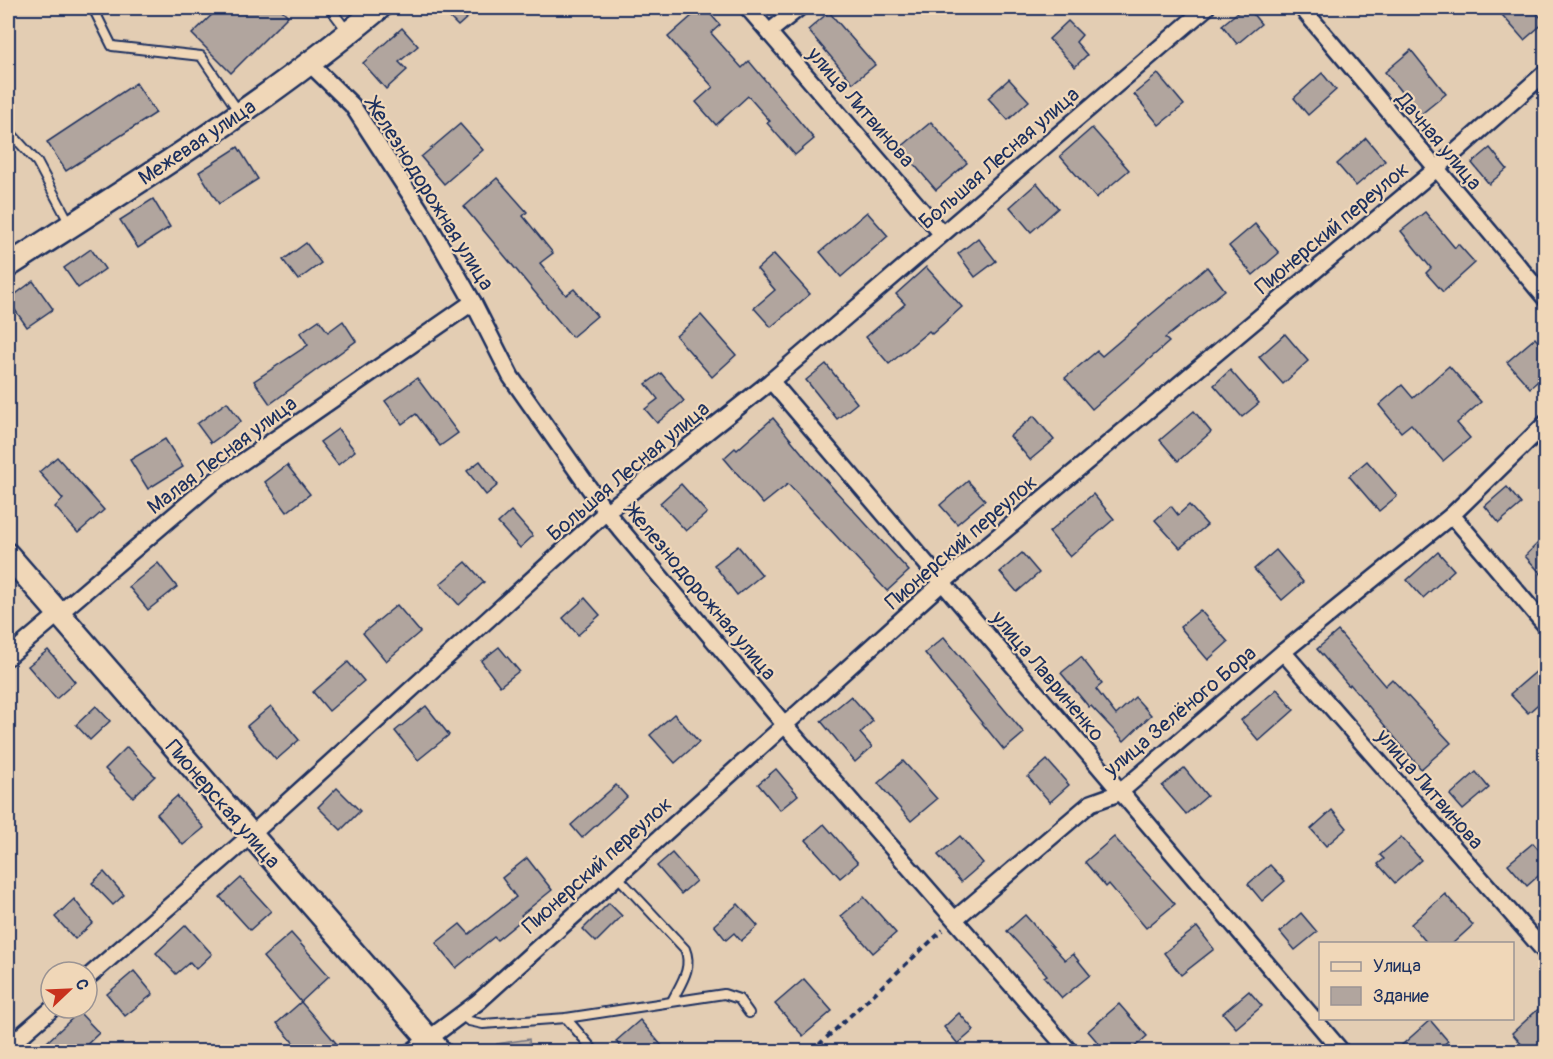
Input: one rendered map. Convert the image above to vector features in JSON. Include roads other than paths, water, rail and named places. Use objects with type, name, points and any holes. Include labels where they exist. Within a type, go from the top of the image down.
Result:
[{"type":"street","name":"Межевая улица","points":[[8,266],[242,115],[379,8]]},
{"type":"street","name":"улица Литвинова","points":[[748,8],[942,234]]},
{"type":"street","points":[[769,32],[799,8]]},
{"type":"street","name":"Большая Лесная улица","points":[[99,968],[250,836],[606,512],[771,381],[1206,8]]},
{"type":"street","name":"Дачная улица","points":[[1302,8],[1545,299]]},
{"type":"street","name":"Железнодорожная улица","points":[[310,64],[352,105],[424,216],[473,302],[511,377],[606,512],[784,724],[1070,1052]]},
{"type":"street","name":"Пионерский переулок","points":[[426,1047],[460,1014],[478,1002],[942,583],[1435,170],[1545,72]]},
{"type":"street","name":"Малая Лесная улица","points":[[8,657],[212,483],[473,302]]},
{"type":"street","name":"улица Лавриненко","points":[[771,381],[1119,793],[1342,1052]]},
{"type":"street","name":"улица Зелёного Бора","points":[[956,919],[1091,803],[1119,793],[1283,652],[1452,515],[1545,423]]},
{"type":"street","points":[[1452,515],[1545,626]]},
{"type":"street","name":"Пионерская улица","points":[[8,555],[250,836],[426,1047]]},
{"type":"street","name":"улица Литвинова","points":[[1283,652],[1545,953]]},
{"type":"street","points":[[8,1047],[39,1020]]},
{"type":"lane","points":[[93,8],[112,46],[201,56],[242,115]]},
{"type":"lane","points":[[330,8],[348,34]]},
{"type":"lane","points":[[8,130],[37,162],[70,226]]},
{"type":"lane","points":[[617,876],[685,949],[689,960],[687,973],[672,1000]]},
{"type":"lane","points":[[460,1014],[469,1021],[483,1024],[566,1018],[672,1000],[724,994],[739,999],[749,1013]]},
{"type":"lane","points":[[566,1018],[595,1052]]}]
